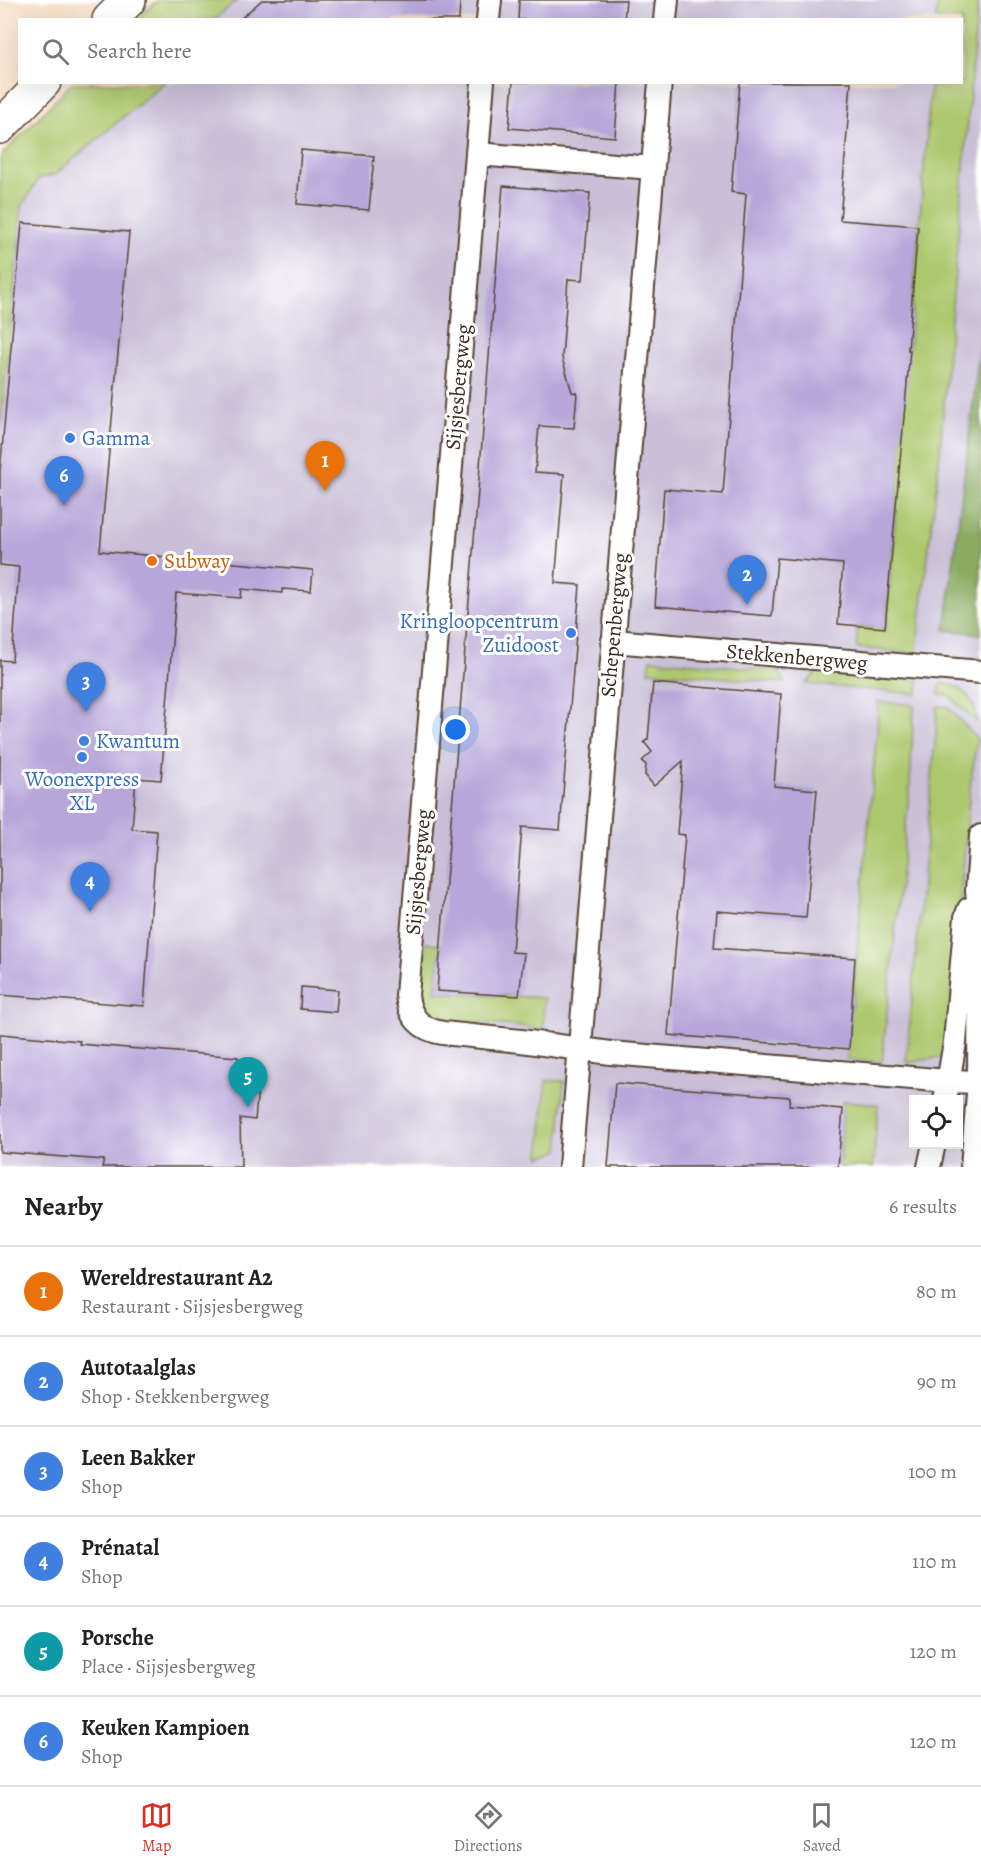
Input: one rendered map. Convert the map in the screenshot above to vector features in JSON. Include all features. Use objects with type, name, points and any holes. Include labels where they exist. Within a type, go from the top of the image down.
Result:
[{"type":"highway","points":[[111,18],[129,0]]},
{"type":"highway","points":[[0,127],[42,84]]},
{"type":"street","points":[[488,18],[490,0]]},
{"type":"street","points":[[665,18],[667,0]]},
{"type":"street","name":"Sijsjesbergweg","points":[[483,84],[408,1003],[415,1019],[423,1027],[433,1031],[610,1053],[947,1090],[979,1082]]},
{"type":"street","name":"Schepenbergweg","points":[[570,1167],[660,84]]},
{"type":"street","points":[[477,154],[653,168]]},
{"type":"street","name":"Stekkenbergweg","points":[[613,641],[981,672]]},
{"type":"street","points":[[972,1167],[979,1082],[980,918],[977,891],[981,836]]},
{"type":"street","points":[[947,1090],[956,1042],[966,917],[977,891]]},
{"type":"street","points":[[929,1167],[933,1149]]},
{"type":"shaded area","points":[[224,0],[981,0],[981,1167],[0,1167],[0,187],[125,84],[963,84],[963,18],[202,18]]},
{"type":"green space","points":[[158,0],[237,0],[216,18],[138,18]]},
{"type":"green space","points":[[938,0],[978,0],[938,472],[916,653],[857,648],[857,627],[886,629],[931,84],[963,84],[963,18],[936,18]]},
{"type":"green space","points":[[71,84],[163,84],[54,175],[39,178],[22,206],[0,434],[0,157]]},
{"type":"green space","points":[[981,339],[981,634],[945,630]]},
{"type":"green space","points":[[651,659],[779,671],[785,683],[649,671]]},
{"type":"green space","points":[[817,672],[919,680],[918,694],[806,684]]},
{"type":"green space","points":[[941,683],[956,687],[967,695],[974,707],[977,722],[948,695],[939,695]]},
{"type":"green space","points":[[878,702],[914,705],[910,784],[882,1062],[847,1060]]},
{"type":"green space","points":[[937,706],[948,707],[977,739],[970,787],[947,1056],[906,1063],[936,733]]},
{"type":"green space","points":[[426,942],[441,945],[435,992],[544,998],[543,1029],[450,1020],[432,1013],[421,997]]},
{"type":"green space","points":[[546,1081],[564,1081],[559,1151],[540,1157]]},
{"type":"green space","points":[[843,1101],[878,1104],[873,1167],[840,1167]]},
{"type":"building","points":[[262,0],[460,0],[459,18],[241,18]]},
{"type":"building","points":[[519,0],[626,0],[624,18],[518,18]]},
{"type":"building","points":[[513,84],[619,84],[615,137],[509,128]]},
{"type":"building","points":[[740,84],[851,84],[840,220],[918,226],[908,350],[910,350],[885,628],[838,624],[843,564],[777,558],[772,616],[655,606],[664,489],[723,494],[746,194],[731,192]]},
{"type":"building","points":[[301,150],[374,156],[369,210],[297,204]]},
{"type":"building","points":[[503,186],[590,193],[583,280],[568,279],[562,358],[572,392],[577,393],[574,428],[539,426],[535,472],[564,474],[555,583],[580,585],[560,830],[522,827],[512,952],[524,953],[519,996],[437,991]]},
{"type":"building","points":[[22,223],[129,232],[100,551],[313,570],[311,591],[282,589],[282,593],[242,589],[241,598],[176,593],[161,780],[136,778],[132,829],[157,831],[144,1006],[0,995],[0,660],[12,661],[19,567],[0,565],[0,472]]},
{"type":"building","points":[[653,683],[781,694],[774,786],[817,790],[806,918],[717,911],[714,948],[855,958],[849,1049],[668,1035],[685,835],[677,834],[683,761],[654,786],[645,775],[646,765],[642,761],[652,752],[644,742],[648,739]]},
{"type":"building","points":[[301,987],[338,990],[336,1012],[300,1009]]},
{"type":"building","points":[[0,1034],[80,1041],[79,1044],[238,1057],[239,1086],[258,1088],[255,1120],[240,1118],[241,1167],[102,1167],[104,1160],[0,1152]]},
{"type":"building","points":[[615,1083],[790,1097],[789,1105],[843,1109],[838,1167],[608,1167]]},
{"type":"place","name":"Gamma","points":[[70,438]]},
{"type":"place","name":"Wereldrestaurant A2","points":[[325,491]]},
{"type":"place","name":"Keuken Kampioen","points":[[64,506]]},
{"type":"place","name":"Subway","points":[[152,561]]},
{"type":"place","name":"Autotaalglas","points":[[747,605]]},
{"type":"place","name":"Kringloopcentrum Zuidoost","points":[[571,633]]},
{"type":"place","name":"Leen Bakker","points":[[86,712]]},
{"type":"place","name":"Kwantum","points":[[84,741]]},
{"type":"place","name":"Woonexpress XL","points":[[82,757]]},
{"type":"place","name":"Prénatal","points":[[90,912]]},
{"type":"place","name":"Porsche","points":[[248,1107]]}]
